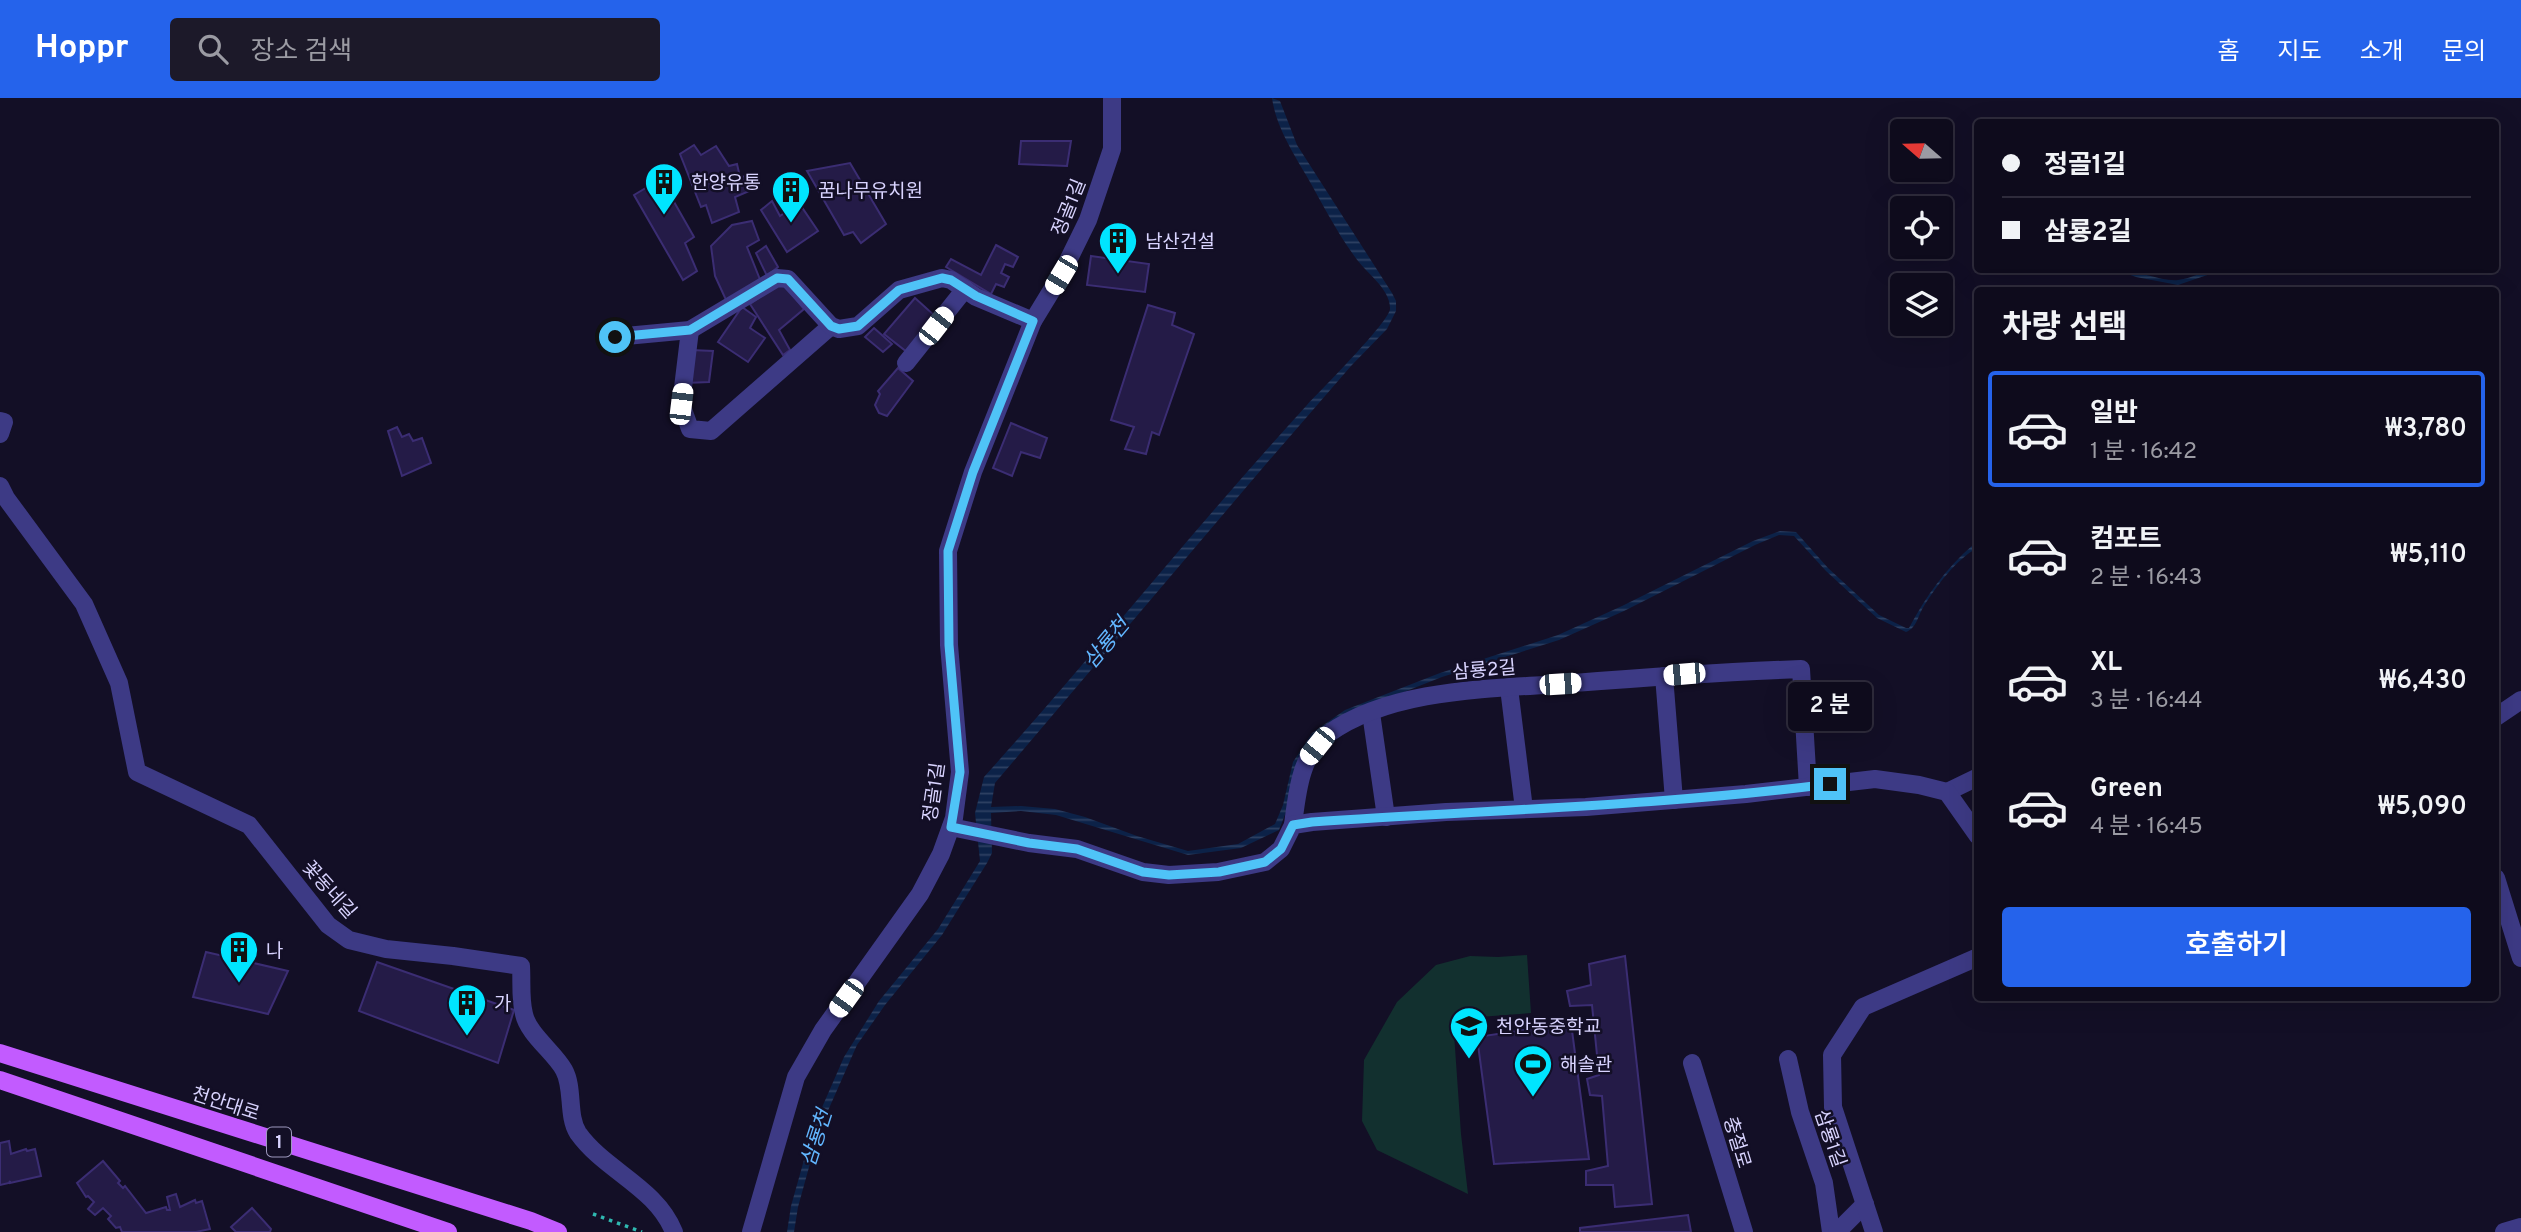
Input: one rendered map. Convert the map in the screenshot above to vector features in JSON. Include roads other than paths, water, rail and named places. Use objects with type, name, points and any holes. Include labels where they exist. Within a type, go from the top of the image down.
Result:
[{"type":"main road","name":"천안대로","points":[[0,1053],[531,1221],[558,1232]]},
{"type":"main road","name":"1","points":[[0,1080],[448,1232]]},
{"type":"street","name":"정골1길","points":[[751,1232],[796,1077],[823,1030],[919,894],[941,854],[951,827],[960,772],[949,645],[948,551],[973,472],[1033,321],[1061,275],[1088,220],[1112,149],[1113,98]]},
{"type":"street","points":[[615,337],[690,330],[777,278],[788,279],[831,326],[839,329],[858,326],[899,290],[942,278],[1033,321]]},
{"type":"street","points":[[906,363],[965,289]]},
{"type":"street","points":[[690,330],[681,404],[690,429],[711,431],[831,326]]},
{"type":"street","points":[[0,421],[4,422],[0,434]]},
{"type":"street","name":"꽃동네길","points":[[0,486],[84,604],[119,683],[137,772],[249,825],[328,925],[349,940],[386,950],[522,966],[524,1016],[565,1071],[577,1131],[593,1149],[647,1194],[669,1218],[674,1232]]},
{"type":"street","name":"삼룡2길","points":[[951,827],[1029,843],[1077,849],[1143,872],[1169,875],[1219,872],[1265,862],[1281,849],[1293,825],[1298,789],[1308,757],[1326,735],[1393,704],[1445,694],[1509,688],[1801,669],[1808,787]]},
{"type":"street","points":[[1664,676],[1674,800]]},
{"type":"street","points":[[1509,688],[1524,809]]},
{"type":"street","points":[[2499,715],[2521,700]]},
{"type":"street","points":[[1371,713],[1386,817]]},
{"type":"street","points":[[1293,825],[1674,800],[1875,779],[1947,792],[1974,779]]},
{"type":"street","points":[[1947,792],[1974,830]]},
{"type":"street","points":[[2499,885],[2516,925],[2521,958]]},
{"type":"street","points":[[1874,1232],[1833,1107],[1832,1055],[1863,1007],[1974,959]]},
{"type":"street","name":"삼룡1길","points":[[1788,1059],[1800,1112],[1824,1183],[1831,1232]]},
{"type":"street","name":"충절로","points":[[1692,1063],[1744,1232]]},
{"type":"street","points":[[1837,1232],[1865,1204]]},
{"type":"street","points":[[2504,1232],[2521,1227]]},
{"type":"water","name":"삼룡천","points":[[1272,98],[1280,101],[1297,145],[1392,293],[1396,301],[1396,311],[1387,329],[1351,366],[1266,464],[995,783],[991,807],[1055,809],[1188,851],[1238,844],[1275,824],[1283,805],[1293,762],[1312,733],[1345,710],[1440,673],[1558,635],[1753,541],[1780,531],[1796,532],[1828,568],[1879,615],[1906,628],[1909,628],[1945,573],[1974,545],[1974,550],[1948,574],[1929,598],[1915,624],[1906,632],[1877,618],[1826,571],[1794,536],[1779,535],[1559,640],[1442,677],[1348,714],[1316,736],[1279,830],[1241,848],[1188,855],[1056,815],[1021,811],[991,813],[992,853],[987,863],[942,935],[885,1005],[857,1045],[819,1131],[798,1207],[794,1232],[787,1232],[791,1206],[813,1128],[844,1057],[879,1001],[938,929],[980,861],[975,813],[984,777],[1266,451],[1387,316],[1390,309],[1386,295],[1377,281],[1359,263],[1329,217],[1295,157]]},
{"type":"water","points":[[2125,273],[2140,273],[2172,280],[2213,273],[2178,285]]},
{"type":"place","name":"한양유통","points":[[664,216]]},
{"type":"place","name":"꿈나무유치원","points":[[791,224]]},
{"type":"place","name":"남산건설","points":[[1118,275]]},
{"type":"place","name":"나","points":[[239,984]]},
{"type":"place","name":"가","points":[[467,1037]]},
{"type":"place","name":"천안동중학교","points":[[1469,1060]]},
{"type":"place","name":"해솔관","points":[[1533,1098]]}]
